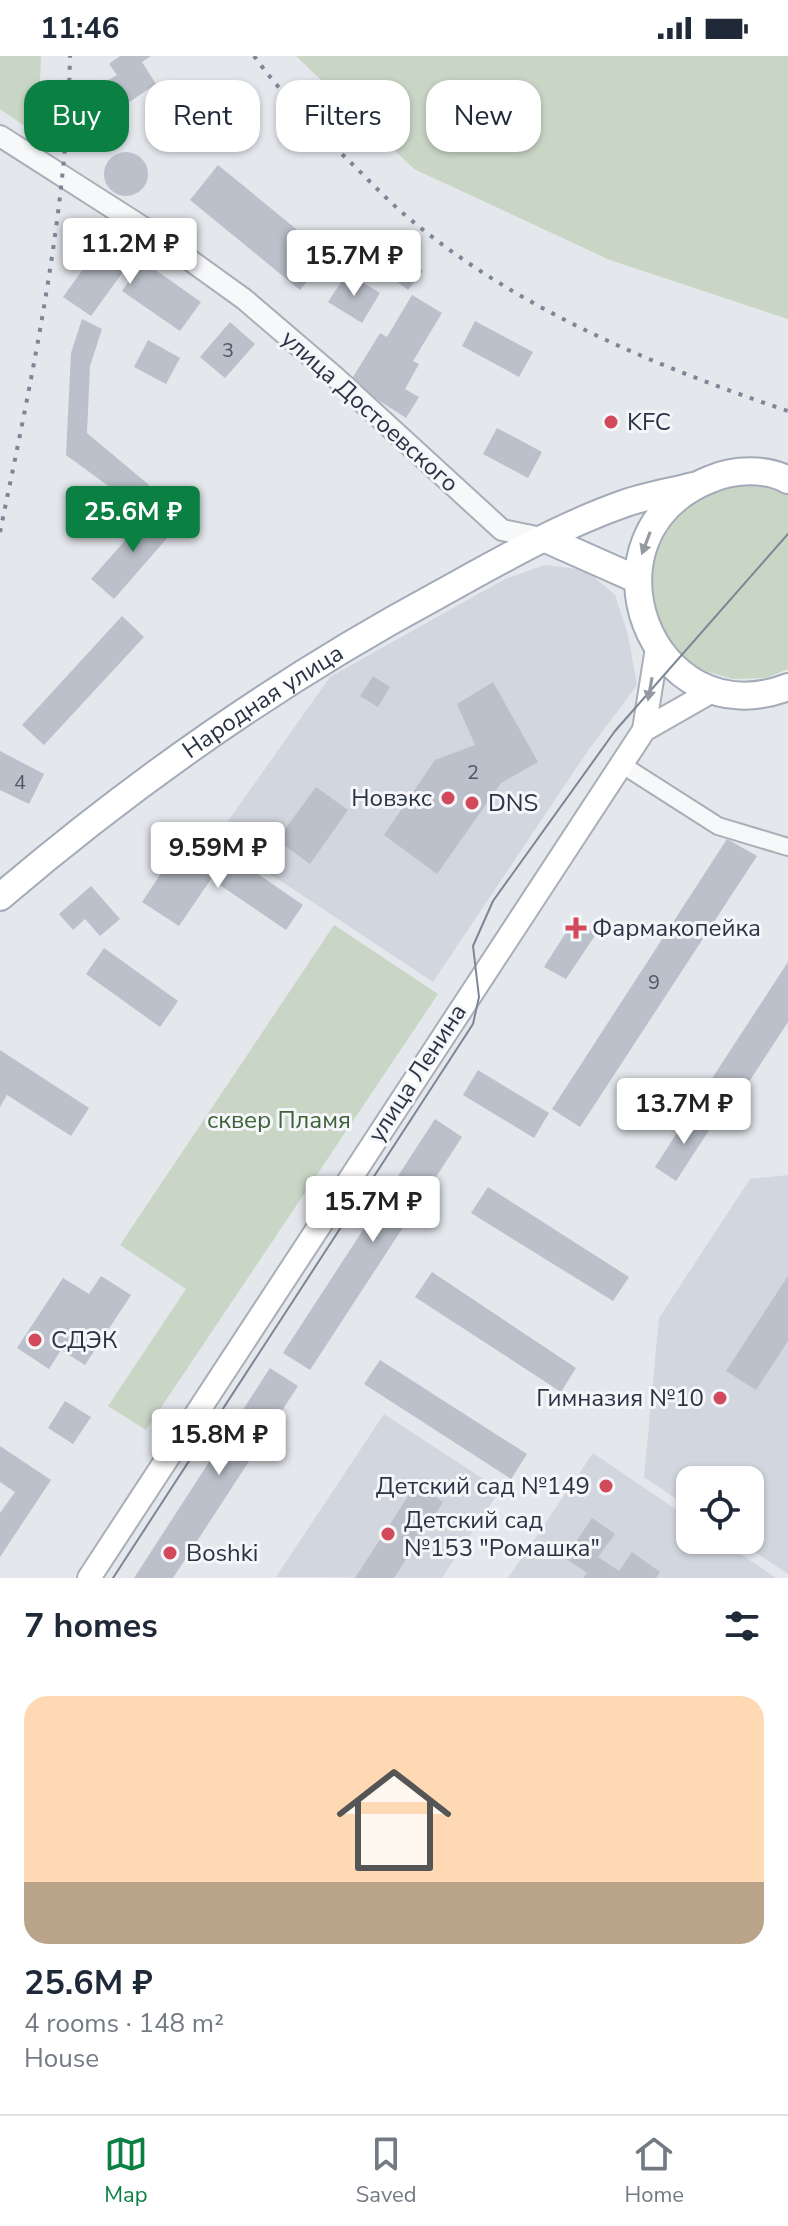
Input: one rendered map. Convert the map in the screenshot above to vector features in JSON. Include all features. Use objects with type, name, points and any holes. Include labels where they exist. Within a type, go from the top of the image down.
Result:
[{"type":"main road","name":"Народная улица","points":[[0,897],[142,783],[291,681],[386,623],[546,539],[625,503],[735,473],[785,476]]},
{"type":"main road","points":[[693,486],[664,510],[644,542],[636,579],[641,615],[657,648],[688,680],[736,694],[786,690]]},
{"type":"main road","points":[[546,539],[636,579]]},
{"type":"main road","points":[[644,730],[657,648]]},
{"type":"main road","points":[[644,730],[714,690]]},
{"type":"main road","name":"улица Ленина","points":[[89,1578],[644,730]]},
{"type":"street","name":"улица Достоевского","points":[[0,136],[155,235],[244,299],[334,376],[502,530],[546,539]]},
{"type":"street","points":[[621,764],[718,826],[788,847]]},
{"type":"shaded area","points":[[545,565],[586,570],[615,595],[628,635],[637,685],[587,752],[433,982],[216,838],[330,677],[505,579]]},
{"type":"shaded area","name":"Гимназия №10","points":[[788,1175],[788,1574],[758,1554],[764,1554],[764,1466],[676,1466],[676,1499],[644,1477],[659,1318],[750,1179]]},
{"type":"shaded area","name":"Детский сад №153 \"Ромашка\"","points":[[384,1414],[500,1490],[442,1578],[276,1577]]},
{"type":"shaded area","name":"Детский сад №149","points":[[593,1453],[676,1509],[676,1554],[741,1554],[776,1578],[508,1578]]},
{"type":"green space","points":[[0,56],[41,56],[40,80],[24,80],[24,125],[0,109]]},
{"type":"green space","points":[[296,56],[788,56],[788,319],[610,260],[414,169],[396,152],[410,152],[410,80],[321,80]]},
{"type":"green space","points":[[742,483],[774,487],[788,494],[788,669],[766,678],[733,679],[701,670],[675,651],[656,624],[649,560],[683,505],[711,489]]},
{"type":"green space","name":"сквер Пламя","points":[[334,925],[438,994],[146,1430],[108,1406],[186,1289],[120,1245]]},
{"type":"building","points":[[120,56],[151,56],[142,62],[153,80],[145,80],[145,91],[129,102],[129,80],[108,80],[117,75],[109,64]]},
{"type":"building","points":[[118,154],[134,154],[146,166],[146,182],[134,194],[118,194],[106,182],[106,166]]},
{"type":"building","points":[[218,165],[328,255],[300,290],[190,200]]},
{"type":"building","points":[[373,233],[423,271],[408,290],[358,252]]},
{"type":"building","points":[[107,236],[201,302],[180,331],[122,291],[136,271],[128,265],[91,316],[63,297]]},
{"type":"building","points":[[347,273],[380,293],[362,323],[328,302]]},
{"type":"building","points":[[412,295],[442,313],[413,361],[419,364],[405,389],[419,397],[406,418],[350,382],[380,333],[387,337]]},
{"type":"building","points":[[82,319],[102,329],[90,366],[87,433],[149,485],[133,504],[66,455],[71,353]]},
{"type":"building","points":[[475,321],[533,352],[519,377],[462,346]]},
{"type":"building","points":[[230,322],[255,344],[225,378],[200,357]]},
{"type":"building","points":[[148,340],[180,358],[166,384],[134,367]]},
{"type":"building","points":[[497,428],[542,452],[528,478],[483,454]]},
{"type":"building","points":[[153,509],[175,529],[114,599],[91,579]]},
{"type":"building","points":[[122,616],[144,637],[44,745],[22,725]]},
{"type":"building","points":[[373,676],[390,687],[378,707],[360,696]]},
{"type":"building","points":[[493,682],[538,762],[501,783],[437,874],[384,835],[435,760],[475,745],[457,704]]},
{"type":"building","points":[[0,751],[44,774],[29,804],[0,790]]},
{"type":"building","points":[[316,787],[348,810],[310,864],[277,840]]},
{"type":"building","points":[[727,839],[757,856],[580,1127],[552,1109]]},
{"type":"building","points":[[223,850],[303,905],[286,930],[211,879],[179,926],[142,902],[174,854],[206,875]]},
{"type":"building","points":[[91,886],[120,919],[100,936],[85,919],[73,930],[59,914]]},
{"type":"building","points":[[574,920],[596,934],[566,979],[544,967]]},
{"type":"building","points":[[104,948],[178,1001],[160,1027],[86,974]]},
{"type":"building","points":[[788,962],[788,1022],[739,1097],[711,1080]]},
{"type":"building","points":[[0,1050],[89,1108],[71,1136],[7,1095],[0,1107]]},
{"type":"building","points":[[478,1070],[549,1113],[534,1138],[463,1095]]},
{"type":"building","points":[[691,1111],[713,1124],[676,1181],[655,1167]]},
{"type":"building","points":[[435,1119],[462,1137],[310,1370],[283,1353]]},
{"type":"building","points":[[488,1187],[629,1277],[613,1301],[471,1213]]},
{"type":"building","points":[[432,1272],[576,1368],[561,1392],[415,1297]]},
{"type":"building","points":[[101,1276],[131,1295],[85,1365],[61,1350],[49,1369],[17,1348],[63,1278],[89,1294]]},
{"type":"building","points":[[788,1276],[788,1341],[756,1390],[726,1371]]},
{"type":"building","points":[[380,1360],[527,1454],[511,1479],[364,1384]]},
{"type":"building","points":[[270,1368],[298,1386],[173,1578],[134,1578]]},
{"type":"building","points":[[65,1401],[91,1417],[73,1444],[48,1428]]},
{"type":"building","points":[[0,1446],[51,1480],[0,1557],[0,1513],[15,1492],[0,1482]]},
{"type":"building","points":[[416,1484],[443,1502],[394,1578],[355,1578]]},
{"type":"building","points":[[592,1518],[615,1534],[598,1557],[619,1571],[632,1552],[660,1572],[656,1578],[583,1578],[587,1573],[565,1558]]},
{"type":"tram line","points":[[113,1578],[473,1024],[479,997],[473,946],[493,901],[615,731],[788,534]]},
{"type":"railway","points":[[0,532],[55,236],[70,56]]},
{"type":"railway","points":[[254,56],[299,110],[390,202],[448,249],[493,279],[539,306],[636,354],[788,411]]},
{"type":"place","name":"KFC","points":[[611,422]]},
{"type":"place","name":"Новэкс","points":[[448,798]]},
{"type":"place","name":"DNS","points":[[472,803]]},
{"type":"place","name":"Фармакопейка","points":[[576,928]]},
{"type":"place","name":"СДЭК","points":[[35,1340]]},
{"type":"place","name":"Гимназия №10","points":[[720,1398]]},
{"type":"place","name":"Детский сад №149","points":[[606,1486]]},
{"type":"place","name":"Детский сад №153 \"Ромашка\"","points":[[388,1534]]},
{"type":"place","name":"Boshki","points":[[170,1553]]}]
